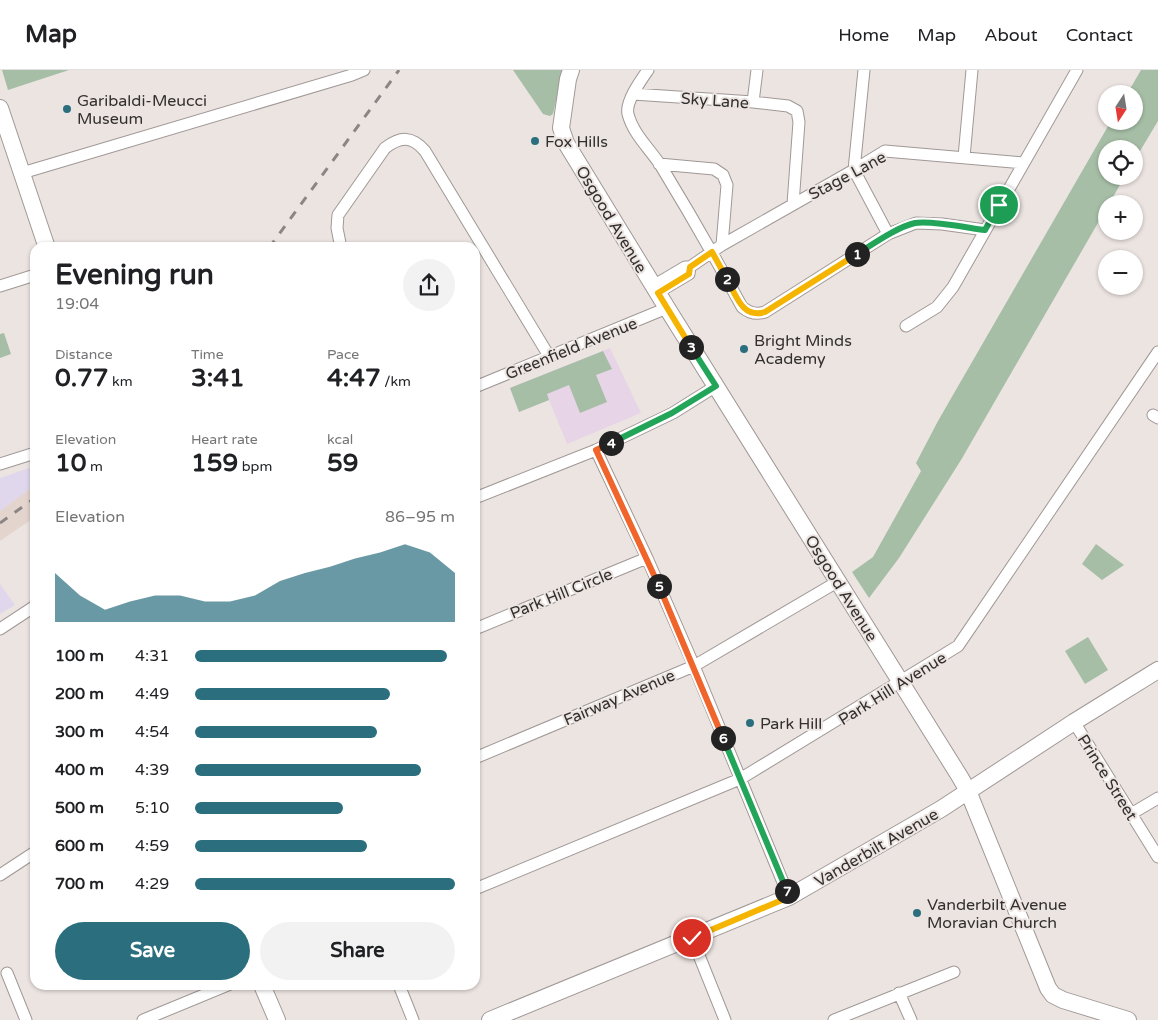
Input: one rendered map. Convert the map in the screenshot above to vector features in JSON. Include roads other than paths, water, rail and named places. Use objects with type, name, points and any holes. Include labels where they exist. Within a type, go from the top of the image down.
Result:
[{"type":"street","points":[[22,173],[364,70]]},
{"type":"street","name":"Osgood Avenue","points":[[571,70],[561,128],[566,143],[655,290],[837,582],[902,682],[968,791],[1048,988],[1062,1000],[1128,1020]]},
{"type":"street","points":[[648,70],[633,94],[628,112],[636,130],[717,248],[742,308],[747,312],[759,314],[765,312],[888,234],[916,223],[942,224],[985,230]]},
{"type":"street","points":[[752,102],[757,70]]},
{"type":"street","points":[[864,70],[854,170],[888,234]]},
{"type":"street","points":[[964,157],[972,70]]},
{"type":"street","points":[[906,326],[937,307],[946,297],[1077,70]]},
{"type":"street","name":"Sky Lane","points":[[633,94],[752,102],[788,106],[797,111],[799,122],[792,204]]},
{"type":"street","points":[[0,108],[4,137],[22,173],[45,242]]},
{"type":"street","points":[[340,242],[337,228],[338,215],[385,148],[394,141],[409,140],[418,143],[425,151],[549,356]]},
{"type":"street","name":"Stage Lane","points":[[655,290],[689,274],[690,267],[717,248],[885,151],[1023,163]]},
{"type":"street","points":[[660,164],[714,169],[723,175],[727,185],[717,248]]},
{"type":"street","points":[[0,286],[30,277]]},
{"type":"street","name":"Greenfield Avenue","points":[[480,385],[667,308]]},
{"type":"street","name":"Park Hill Avenue","points":[[480,887],[740,779],[902,682],[958,646],[1158,352]]},
{"type":"street","points":[[480,496],[596,450],[672,413],[716,386]]},
{"type":"street","points":[[596,450],[647,558],[694,666],[789,897]]},
{"type":"street","points":[[0,464],[30,455]]},
{"type":"street","name":"Park Hill Circle","points":[[480,627],[647,558]]},
{"type":"street","name":"Fairway Avenue","points":[[480,756],[694,666],[837,582]]},
{"type":"street","points":[[0,629],[30,609]]},
{"type":"street","name":"Vanderbilt Avenue","points":[[490,1020],[789,897],[941,809],[1074,722],[1158,670]]},
{"type":"street","name":"Prince Street","points":[[1074,722],[1158,857]]},
{"type":"street","points":[[1131,814],[1158,798]]},
{"type":"street","points":[[0,875],[30,855]]},
{"type":"street","points":[[692,938],[725,1020]]},
{"type":"street","points":[[834,1020],[954,972]]},
{"type":"street","points":[[7,973],[26,1020]]},
{"type":"street","points":[[143,1020],[216,990]]},
{"type":"street","points":[[264,990],[277,1020]]},
{"type":"street","points":[[401,990],[413,1020]]},
{"type":"street","points":[[899,993],[910,1020]]},
{"type":"railway","points":[[273,242],[399,70]]},
{"type":"railway","points":[[0,523],[30,502]]},
{"type":"place","name":"Garibaldi-Meucci Museum","points":[[67,109]]},
{"type":"place","name":"Fox Hills","points":[[535,141]]},
{"type":"place","name":"Bright Minds Academy","points":[[744,349]]},
{"type":"place","name":"Park Hill","points":[[750,723]]},
{"type":"place","name":"Vanderbilt Avenue Moravian Church","points":[[917,913]]}]
